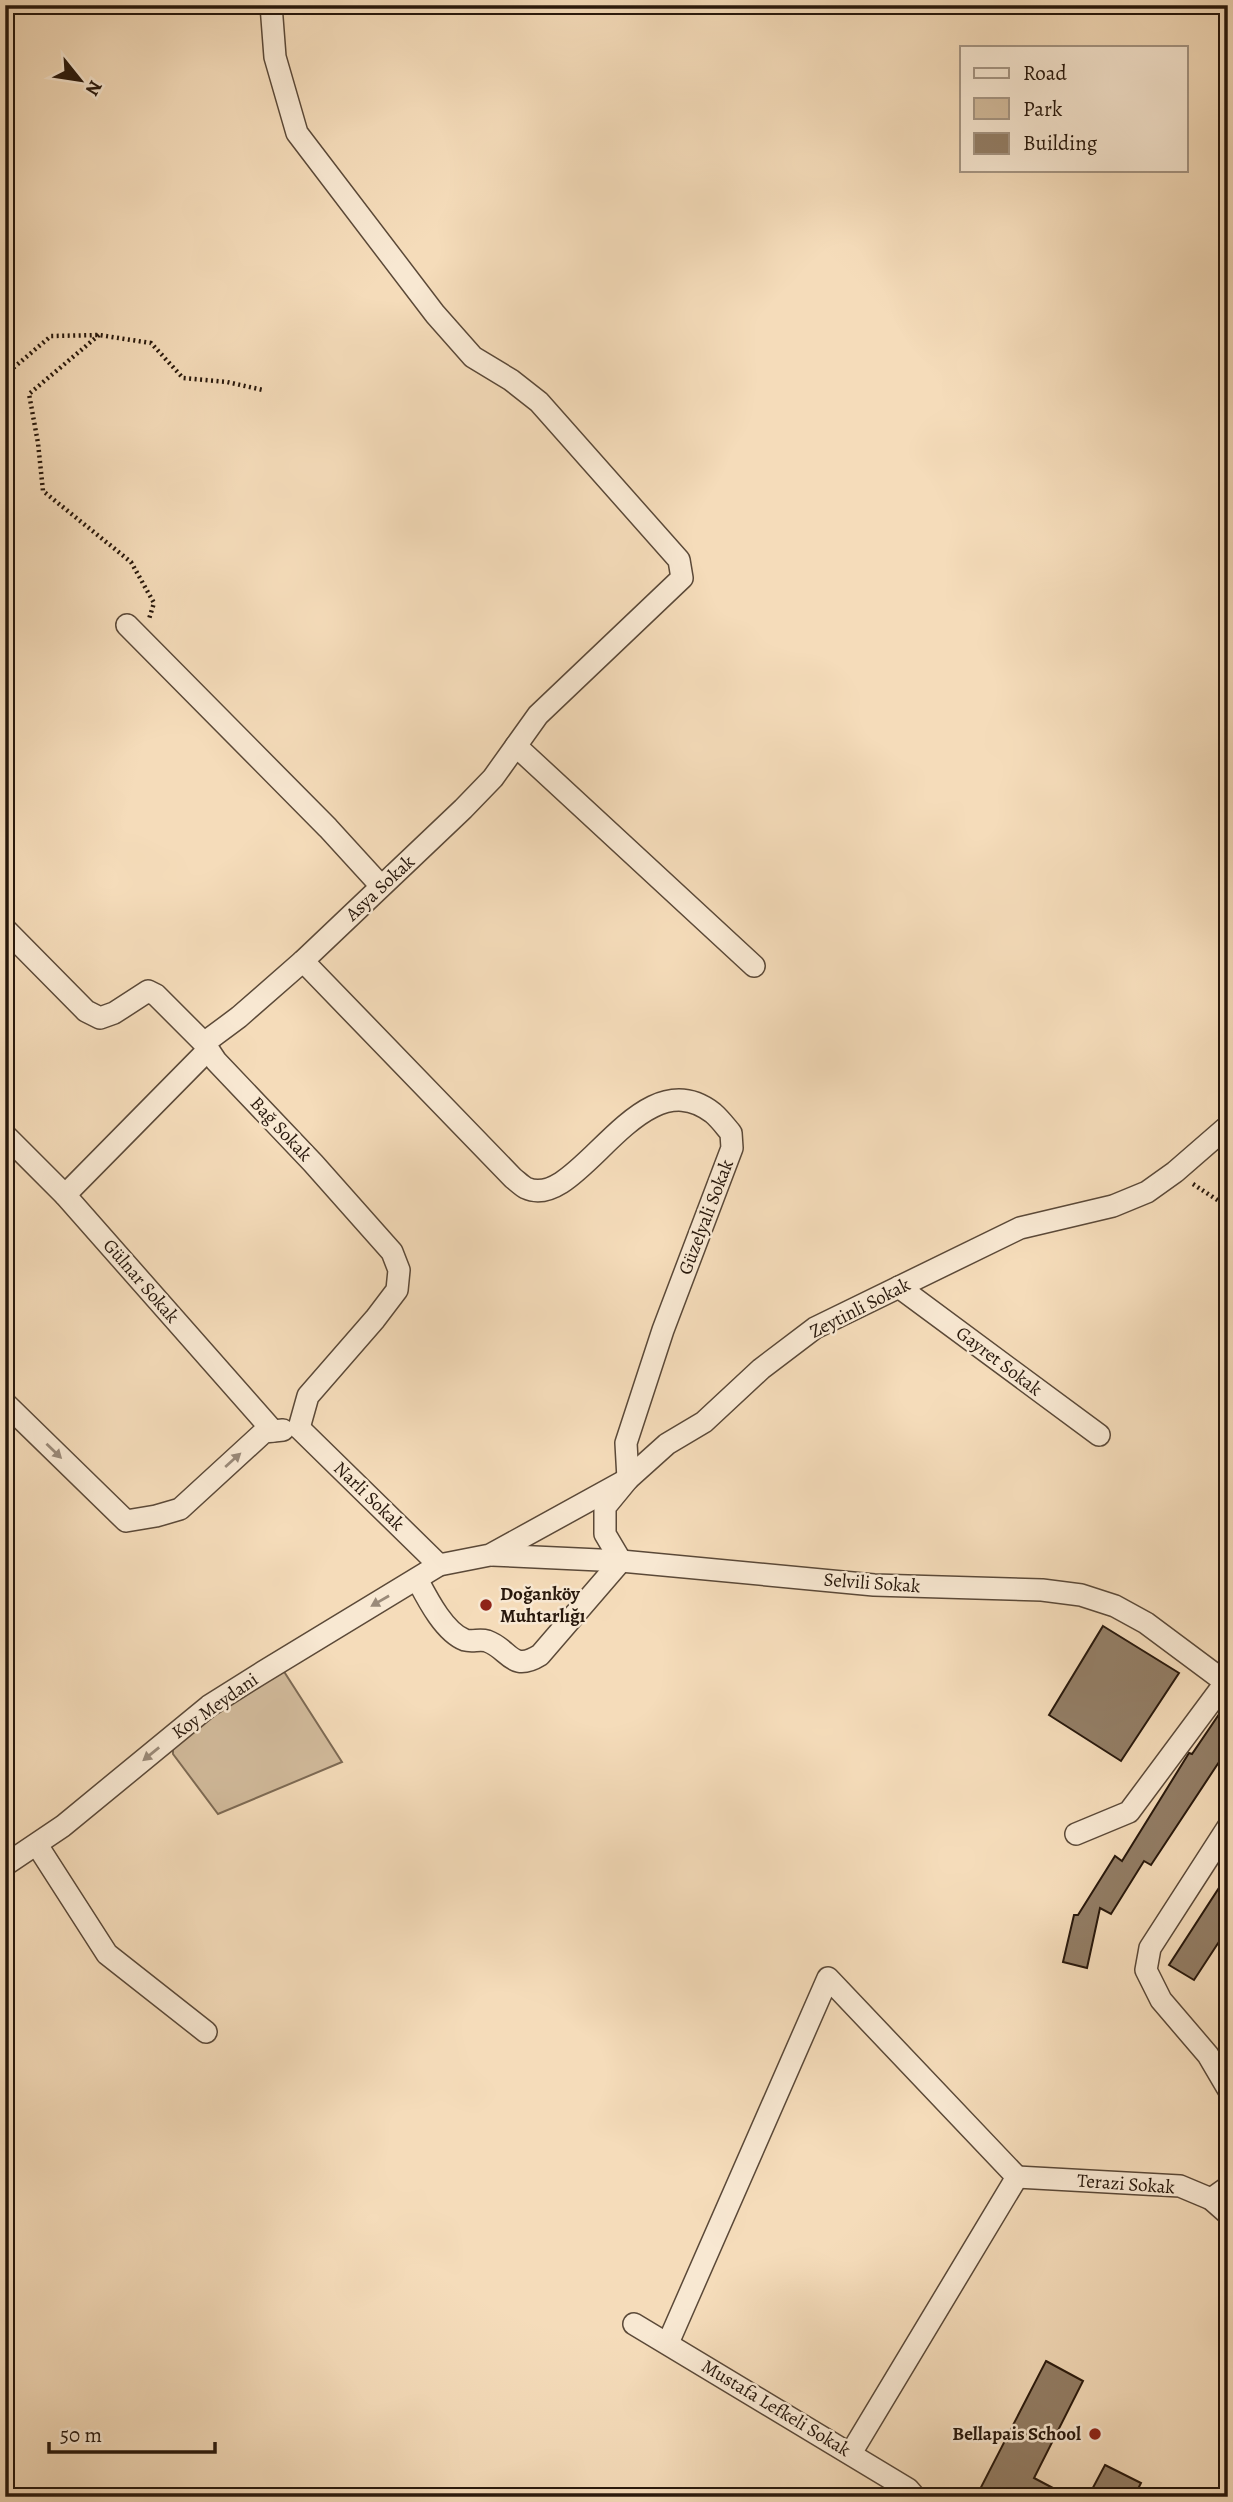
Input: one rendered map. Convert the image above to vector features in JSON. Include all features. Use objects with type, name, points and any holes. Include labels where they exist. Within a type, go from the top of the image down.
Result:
[{"type":"street","name":"Asya Sokak","points":[[65,1195],[206,1046],[303,961],[463,809],[493,778],[538,715],[682,578],[679,560],[540,402],[473,357],[435,314],[298,133],[275,57],[271,5]]},
{"type":"street","points":[[135,632],[382,886]]},
{"type":"street","points":[[516,746],[754,966]]},
{"type":"street","name":"Bağ Sokak","points":[[5,929],[86,1011],[100,1017],[114,1013],[148,991],[156,995],[206,1046],[216,1061],[313,1163],[392,1252],[399,1270],[397,1290],[307,1396],[299,1428]]},
{"type":"street","name":"Güzelyali Sokak","points":[[303,961],[513,1178],[527,1189],[542,1191],[555,1186],[590,1160],[628,1123],[649,1109],[673,1101],[689,1102],[705,1108],[731,1133],[732,1148],[663,1330],[626,1443],[628,1479]]},
{"type":"street","name":"Zeytinli Sokak","points":[[439,1565],[490,1555],[628,1479],[667,1444],[704,1422],[761,1369],[815,1328],[1020,1228],[1113,1206],[1147,1192],[1175,1172],[1228,1126]]},
{"type":"street","name":"Gülnar Sokak","points":[[5,1135],[65,1195],[273,1431]]},
{"type":"street","name":"Gayret Sokak","points":[[899,1287],[1099,1435]]},
{"type":"street","points":[[5,1403],[125,1521],[180,1509],[264,1432],[299,1428]]},
{"type":"street","name":"Narli Sokak","points":[[299,1428],[439,1565]]},
{"type":"street","points":[[417,1579],[433,1609],[457,1636],[468,1641],[486,1641],[520,1662],[532,1660],[540,1655],[621,1560],[605,1534],[606,1507],[628,1479]]},
{"type":"street","name":"Selvili Sokak","points":[[490,1555],[621,1560],[874,1585],[1042,1590],[1081,1595],[1115,1606],[1146,1623],[1226,1684]]},
{"type":"street","name":"Koy Meydani","points":[[5,1865],[64,1826],[209,1706],[439,1565]]},
{"type":"street","points":[[1076,1834],[1129,1812],[1226,1684]]},
{"type":"street","points":[[1228,1827],[1150,1948],[1146,1970],[1161,2000],[1208,2055],[1228,2088]]},
{"type":"street","points":[[37,1845],[107,1954],[206,2032]]},
{"type":"street","points":[[668,2343],[828,1978],[1017,2177],[850,2453]]},
{"type":"street","name":"Terazi Sokak","points":[[1017,2177],[1180,2186],[1219,2193],[1228,2214]]},
{"type":"street","name":"Mustafa Lefkeli Sokak","points":[[634,2324],[850,2453],[908,2489],[915,2497]]},
{"type":"path","points":[[5,375],[51,336],[99,335],[151,343],[183,378],[227,382],[263,390]]},
{"type":"path","points":[[99,335],[29,394],[43,491],[131,562],[154,603],[135,632]]},
{"type":"path","points":[[1175,1172],[1228,1206]]},
{"type":"green space","points":[[283,1670],[342,1762],[218,1814],[173,1754],[173,1741]]},
{"type":"building","points":[[1103,1626],[1179,1673],[1121,1761],[1049,1715]]},
{"type":"building","points":[[1228,1701],[1228,1763],[1221,1759],[1151,1865],[1144,1861],[1111,1914],[1100,1908],[1087,1968],[1063,1962],[1074,1915],[1078,1915],[1115,1856],[1122,1861],[1189,1753],[1192,1754]]},
{"type":"building","points":[[1228,1874],[1228,1928],[1194,1980],[1169,1965]]},
{"type":"building","points":[[1046,2361],[1083,2381],[1034,2478],[1070,2497],[976,2497]]},
{"type":"building","points":[[1105,2465],[1141,2483],[1134,2497],[1088,2497]]},
{"type":"place","name":"Doğanköy Muhtarlığı","points":[[486,1605]]},
{"type":"place","name":"Bellapais School","points":[[1095,2434]]}]
